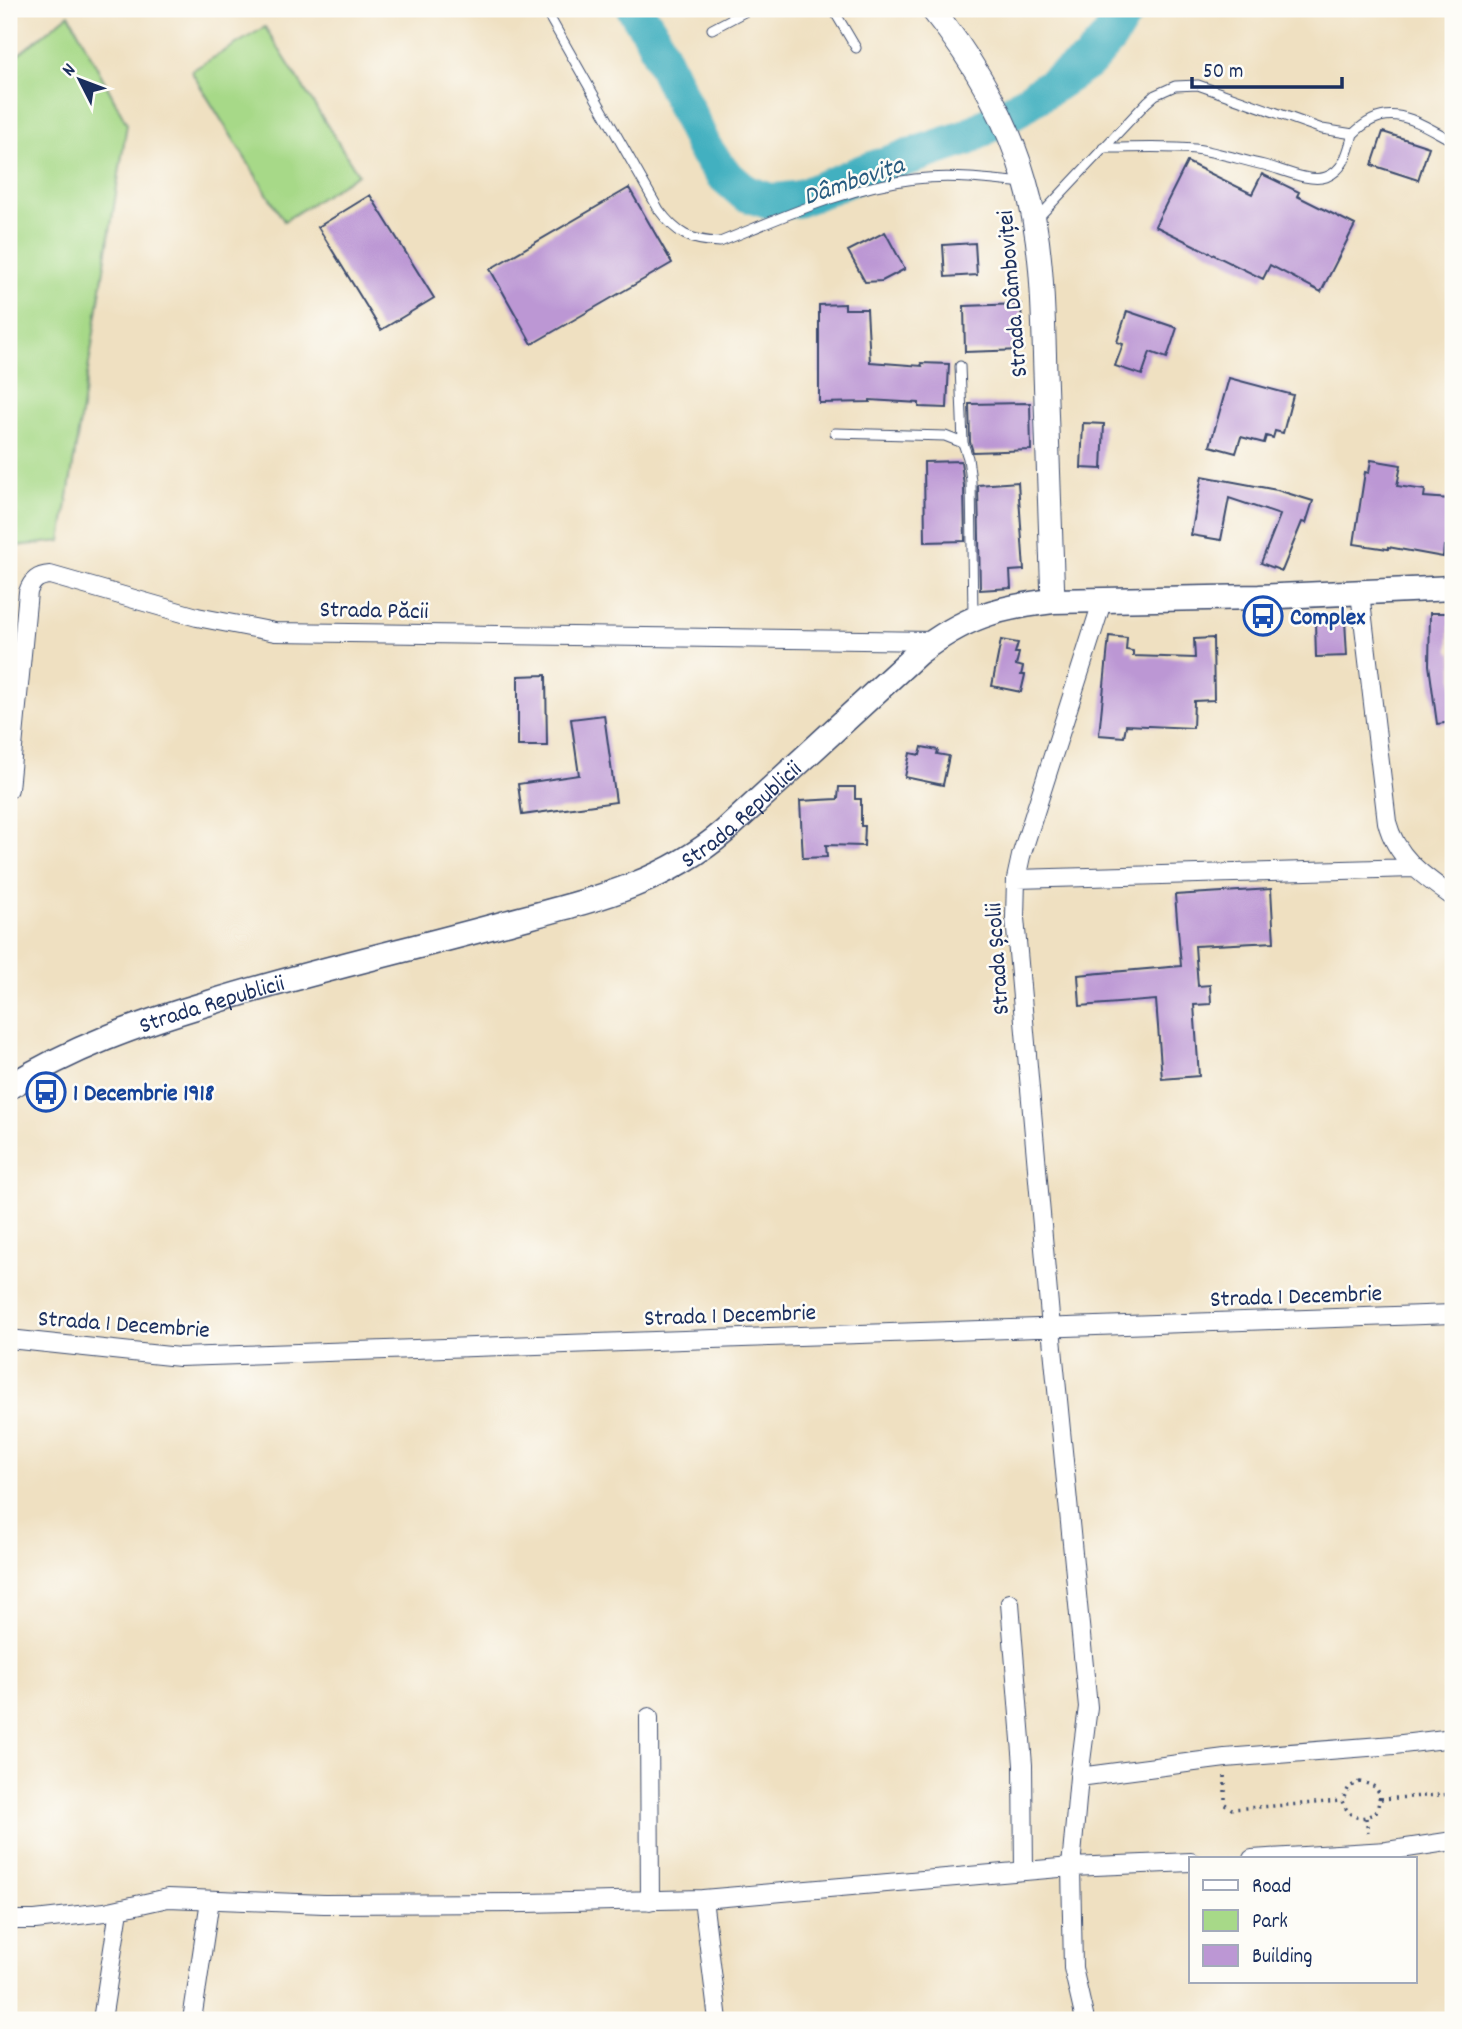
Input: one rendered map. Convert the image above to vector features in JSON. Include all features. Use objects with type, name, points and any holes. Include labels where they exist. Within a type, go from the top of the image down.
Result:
[{"type":"main road","name":"Strada Republicii","points":[[9,1087],[79,1048],[183,1010],[599,897],[670,870],[709,845],[886,681],[934,641],[973,618],[1009,607],[1053,601],[1453,588]]},
{"type":"street","name":"Strada Dâmboviței","points":[[932,9],[959,43],[986,86],[1007,131],[1025,181],[1034,221],[1043,313],[1053,601]]},
{"type":"street","name":"Strada Păcii","points":[[9,789],[28,592],[31,583],[41,576],[50,575],[197,617],[275,632],[934,641]]},
{"type":"street","points":[[1360,593],[1387,822],[1398,849],[1415,868],[1453,897]]},
{"type":"street","name":"Strada Școlii","points":[[1085,2020],[1073,1968],[1071,1867],[1088,1707],[1015,918],[1016,879],[1021,856],[1103,599]]},
{"type":"street","points":[[1016,879],[1415,868]]},
{"type":"street","name":"Strada 1 Decembrie","points":[[9,1339],[179,1357],[1453,1314]]},
{"type":"street","points":[[1010,1603],[1023,1765],[1024,1871]]},
{"type":"street","points":[[649,1717],[650,1901]]},
{"type":"street","points":[[1079,1777],[1225,1758],[1453,1738]]},
{"type":"street","points":[[1286,1857],[1387,1851],[1453,1841]]},
{"type":"street","points":[[9,1920],[35,1920],[118,1909],[168,1898],[324,1904],[650,1901],[703,1899],[1071,1867],[1189,1862]]},
{"type":"street","points":[[192,2020],[210,1899]]},
{"type":"street","points":[[703,1899],[718,2020]]},
{"type":"street","points":[[102,2020],[118,1909]]},
{"type":"lane","points":[[545,9],[659,210],[681,233],[699,241],[720,242],[841,194],[915,179],[971,177],[1025,181]]},
{"type":"lane","points":[[712,29],[750,9]]},
{"type":"lane","points":[[833,9],[856,48]]},
{"type":"lane","points":[[1034,221],[1155,95],[1175,86],[1198,85],[1322,129],[1353,134]]},
{"type":"lane","points":[[1104,148],[1196,149],[1320,179],[1334,174],[1340,168],[1353,134],[1364,123],[1388,114],[1406,116],[1453,141]]},
{"type":"lane","points":[[960,366],[962,443],[968,458],[971,481],[973,618]]},
{"type":"lane","points":[[835,433],[944,436],[962,443]]},
{"type":"path","points":[[1225,1758],[1225,1804],[1232,1810],[1342,1801]]},
{"type":"path","points":[[1359,1782],[1370,1783],[1381,1799],[1376,1812],[1366,1818],[1354,1817],[1342,1801],[1349,1787],[1359,1782]]},
{"type":"path","points":[[1381,1799],[1453,1794]]},
{"type":"green space","points":[[69,14],[127,124],[61,541],[9,547],[9,62]]},
{"type":"green space","points":[[265,27],[358,174],[284,221],[191,71]]},
{"type":"building","points":[[1383,132],[1429,147],[1418,180],[1372,165]]},
{"type":"building","points":[[1187,162],[1252,194],[1262,174],[1299,192],[1297,196],[1355,225],[1321,292],[1270,265],[1263,279],[1155,226]]},
{"type":"building","points":[[629,188],[672,263],[532,344],[490,269]]},
{"type":"building","points":[[370,195],[434,298],[381,330],[318,227]]},
{"type":"building","points":[[885,232],[905,269],[882,281],[865,282],[848,251]]},
{"type":"building","points":[[975,243],[977,275],[945,277],[943,245]]},
{"type":"building","points":[[845,304],[845,309],[867,309],[870,362],[922,366],[921,363],[949,364],[947,408],[870,400],[819,403],[819,305]]},
{"type":"building","points":[[1021,304],[1023,350],[965,352],[964,306]]},
{"type":"building","points":[[1127,311],[1177,328],[1167,358],[1150,352],[1142,375],[1115,366],[1123,344],[1117,342]]},
{"type":"building","points":[[1229,378],[1293,395],[1283,433],[1275,431],[1273,438],[1266,436],[1264,443],[1241,437],[1236,453],[1210,446]]},
{"type":"building","points":[[1030,403],[1031,450],[973,452],[970,442],[969,404]]},
{"type":"building","points":[[1083,423],[1104,424],[1102,469],[1081,468]]},
{"type":"building","points":[[1371,460],[1401,465],[1397,486],[1425,490],[1424,497],[1450,499],[1448,530],[1451,530],[1449,546],[1444,546],[1443,557],[1354,544],[1365,472],[1369,473]]},
{"type":"building","points":[[961,461],[965,541],[925,542],[924,462]]},
{"type":"building","points":[[1202,476],[1277,490],[1313,501],[1306,523],[1302,522],[1282,571],[1261,563],[1280,515],[1229,498],[1221,540],[1191,535]]},
{"type":"building","points":[[1018,482],[1024,570],[1010,571],[1011,588],[980,590],[978,485]]},
{"type":"building","points":[[1430,613],[1449,613],[1453,722],[1437,724],[1429,665]]},
{"type":"building","points":[[1345,620],[1347,656],[1316,657],[1315,621]]},
{"type":"building","points":[[1109,636],[1127,638],[1126,650],[1133,651],[1133,656],[1195,658],[1194,639],[1213,638],[1214,700],[1194,701],[1193,728],[1126,725],[1124,737],[1099,735]]},
{"type":"building","points":[[1001,640],[1018,643],[1016,665],[1023,667],[1021,675],[1025,675],[1021,692],[992,686]]},
{"type":"building","points":[[546,675],[547,746],[518,746],[518,676]]},
{"type":"building","points":[[604,715],[616,802],[522,815],[518,784],[579,775],[571,719]]},
{"type":"building","points":[[922,747],[938,750],[937,754],[949,756],[943,785],[905,777],[910,753],[920,755]]},
{"type":"building","points":[[839,787],[855,787],[855,799],[861,799],[861,826],[865,826],[864,846],[826,845],[827,857],[803,858],[800,801],[838,799]]},
{"type":"building","points":[[1271,889],[1274,942],[1195,946],[1198,986],[1210,985],[1211,1004],[1194,1005],[1199,1076],[1162,1079],[1156,1000],[1080,1006],[1078,975],[1181,966],[1175,895]]},
{"type":"waterway","name":"Dâmbovița","points":[[635,9],[651,34],[704,148],[722,173],[745,193],[772,202],[798,199],[867,171],[966,138],[1018,108],[1089,61],[1109,38],[1127,9]]},
{"type":"place","name":"Complex","points":[[1263,616]]},
{"type":"place","name":"1 Decembrie 1918","points":[[46,1092]]}]
